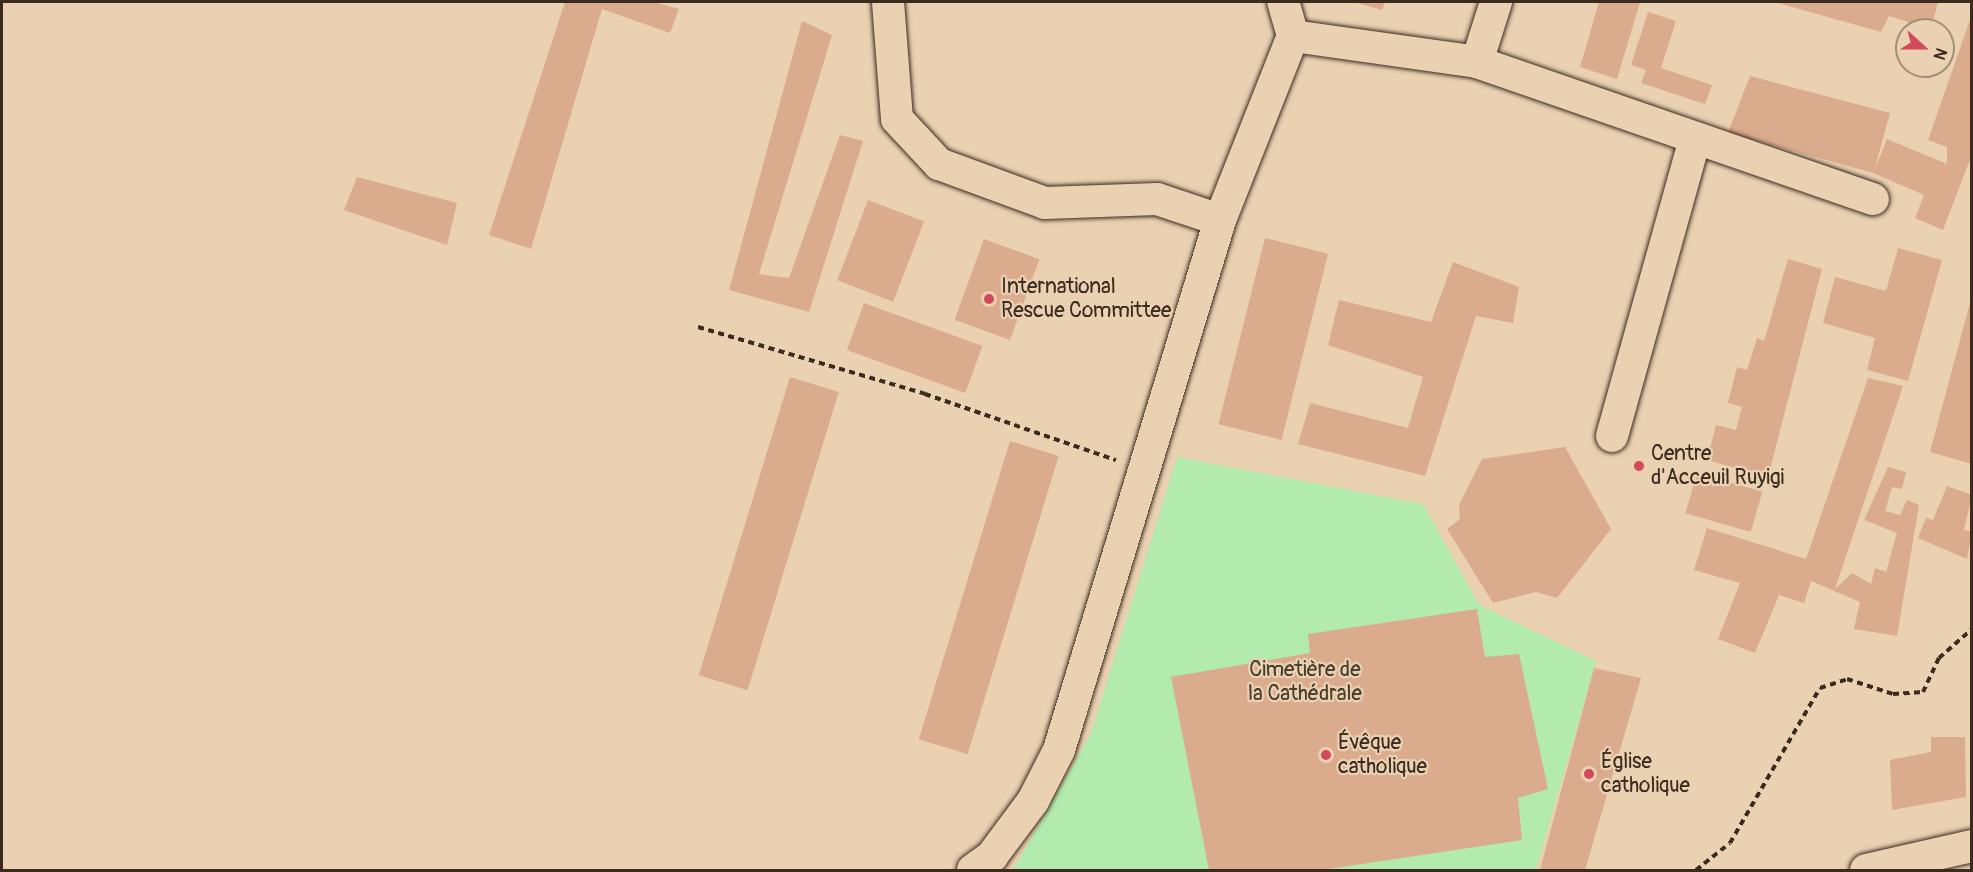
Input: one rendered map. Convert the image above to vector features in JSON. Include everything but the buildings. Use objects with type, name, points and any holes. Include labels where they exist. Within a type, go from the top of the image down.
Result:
[{"type":"street","points":[[888,2],[897,119],[939,164],[1045,203],[1157,199],[1220,220]]},
{"type":"street","points":[[973,870],[992,856],[1033,801],[1059,750],[1220,220],[1293,36],[1283,2]]},
{"type":"street","points":[[1477,62],[1496,2]]},
{"type":"street","points":[[1293,36],[1477,62],[1873,199]]},
{"type":"street","points":[[1612,435],[1695,138]]},
{"type":"street","points":[[1866,870],[1971,846]]},
{"type":"path","points":[[698,327],[925,394],[1145,470]]},
{"type":"path","points":[[1696,870],[1730,843],[1820,688],[1847,679],[1893,694],[1923,692],[1940,657],[1971,628]]},
{"type":"green space","name":"Cimetière de la Cathédrale","points":[[1177,457],[1423,504],[1479,605],[1596,661],[1536,870],[1013,870],[1091,733]]},
{"type":"place","name":"International Rescue Committee","points":[[989,299]]},
{"type":"place","name":"Centre d'Acceuil Ruyigi","points":[[1639,466]]},
{"type":"place","name":"Évêque catholique","points":[[1326,755]]},
{"type":"place","name":"Église catholique","points":[[1589,774]]}]
